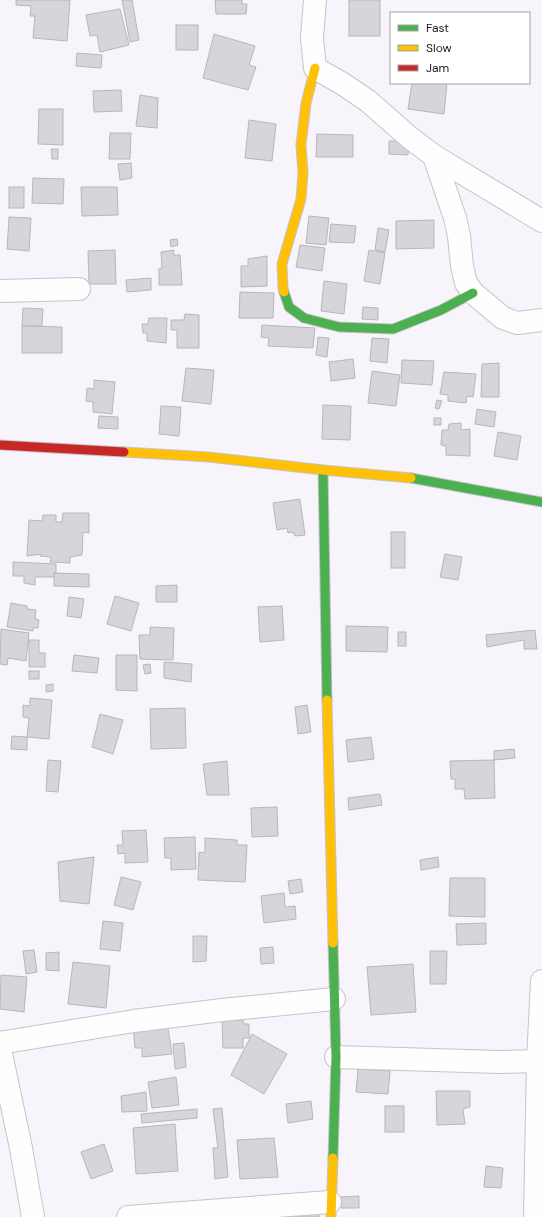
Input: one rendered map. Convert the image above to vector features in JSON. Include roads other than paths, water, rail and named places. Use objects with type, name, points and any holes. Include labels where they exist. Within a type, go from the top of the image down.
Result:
[{"type":"street","points":[[315,0],[312,38],[315,68],[306,103],[301,145],[303,173],[301,199],[282,264],[283,288],[289,307],[304,318],[339,327],[393,328],[442,310],[473,292]]},
{"type":"street","points":[[315,68],[343,84],[368,101],[409,137],[434,156],[542,221]]},
{"type":"street","points":[[434,156],[455,218],[466,283],[473,292],[503,318],[517,323],[542,320]]},
{"type":"street","points":[[0,291],[79,289]]},
{"type":"street","points":[[0,445],[209,457],[322,470],[420,479],[542,502]]},
{"type":"street","points":[[128,1217],[331,1210],[336,1057],[322,470]]},
{"type":"street","points":[[535,1217],[542,981]]},
{"type":"street","points":[[0,1043],[134,1021],[222,1010],[334,999]]},
{"type":"street","points":[[0,1049],[21,1148],[32,1217]]},
{"type":"street","points":[[336,1057],[499,1062],[540,1061]]}]
